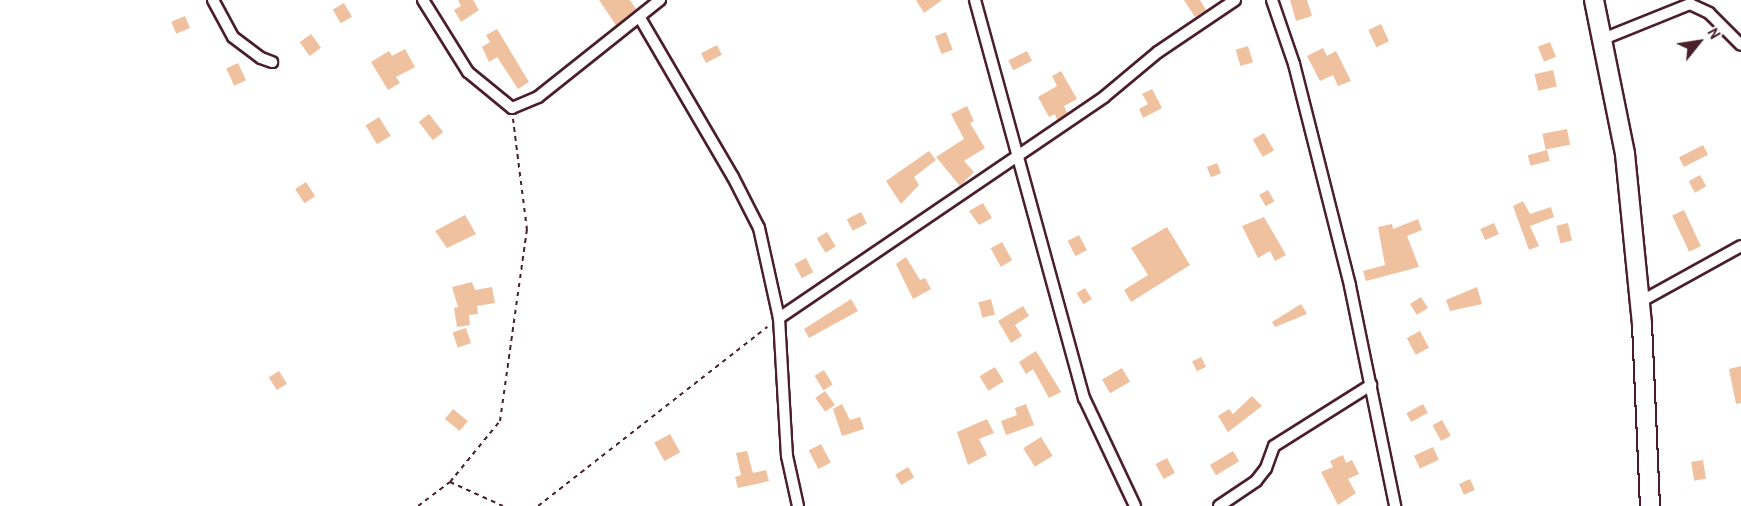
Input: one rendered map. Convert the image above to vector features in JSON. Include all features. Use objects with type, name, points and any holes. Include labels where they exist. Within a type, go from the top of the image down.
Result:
[{"type":"main road","points":[[1594,0],[1625,154],[1640,302],[1650,506]]},
{"type":"street","points":[[213,0],[233,37],[261,58],[272,62]]},
{"type":"street","points":[[423,0],[468,72],[512,108],[538,98],[660,0]]},
{"type":"street","points":[[975,0],[1020,155],[1084,398],[1135,506]]},
{"type":"street","points":[[779,318],[1104,97],[1158,52],[1235,0]]},
{"type":"street","points":[[1272,0],[1299,86],[1371,385],[1395,506]]},
{"type":"street","points":[[1603,39],[1690,4],[1704,9],[1741,45]]},
{"type":"street","points":[[640,18],[733,177],[759,228],[779,318],[787,456],[798,506]]},
{"type":"street","points":[[1640,302],[1741,246]]},
{"type":"street","points":[[1219,506],[1256,481],[1266,468],[1274,446],[1371,385]]},
{"type":"path","points":[[418,506],[450,482],[500,421],[527,230],[512,108]]},
{"type":"path","points":[[538,506],[779,318]]},
{"type":"path","points":[[450,482],[503,506]]},
{"type":"building","points":[[458,0],[473,0],[479,10],[461,22],[454,10],[461,6]]},
{"type":"building","points":[[599,0],[630,0],[636,9],[616,25]]},
{"type":"building","points":[[916,0],[942,0],[924,13]]},
{"type":"building","points":[[1184,0],[1200,0],[1206,10],[1195,17]]},
{"type":"building","points":[[1290,0],[1307,0],[1312,16],[1296,21]]},
{"type":"building","points":[[344,3],[352,17],[341,23],[333,10]]},
{"type":"building","points":[[185,16],[190,28],[176,34],[171,22]]},
{"type":"building","points":[[1381,24],[1389,41],[1376,47],[1368,30]]},
{"type":"building","points":[[497,29],[529,82],[518,89],[497,57],[489,62],[482,47],[490,42],[486,35]]},
{"type":"building","points":[[946,32],[953,50],[942,54],[935,36]]},
{"type":"building","points":[[311,34],[321,48],[310,56],[300,42]]},
{"type":"building","points":[[1550,42],[1556,57],[1544,62],[1538,47]]},
{"type":"building","points":[[717,45],[722,55],[706,63],[701,53]]},
{"type":"building","points":[[1248,46],[1253,62],[1241,66],[1236,50]]},
{"type":"building","points":[[1323,48],[1327,56],[1336,51],[1351,81],[1338,86],[1333,75],[1320,81],[1307,56]]},
{"type":"building","points":[[405,49],[415,67],[396,77],[400,83],[388,90],[371,62],[389,51],[392,56]]},
{"type":"building","points":[[1027,51],[1032,61],[1013,70],[1008,61]]},
{"type":"building","points":[[238,63],[246,80],[234,86],[226,68]]},
{"type":"building","points":[[1553,70],[1557,87],[1538,91],[1534,74]]},
{"type":"building","points":[[1061,71],[1077,99],[1064,106],[1067,113],[1057,120],[1055,114],[1049,117],[1038,97],[1057,86],[1052,76]]},
{"type":"building","points":[[1152,89],[1162,108],[1143,118],[1139,109],[1148,104],[1142,94]]},
{"type":"building","points":[[967,106],[974,121],[970,123],[985,148],[964,161],[974,172],[960,186],[936,157],[964,139],[951,114]]},
{"type":"building","points":[[429,114],[443,132],[433,140],[419,122]]},
{"type":"building","points":[[379,117],[391,136],[377,144],[365,125]]},
{"type":"building","points":[[1567,129],[1570,145],[1546,149],[1542,134]]},
{"type":"building","points":[[1264,133],[1274,150],[1263,157],[1253,140]]},
{"type":"building","points":[[1703,145],[1708,155],[1684,167],[1679,157]]},
{"type":"building","points":[[1547,150],[1550,161],[1531,166],[1528,155]]},
{"type":"building","points":[[929,151],[936,160],[914,177],[919,185],[901,204],[886,181]]},
{"type":"building","points":[[1217,163],[1221,173],[1211,177],[1207,167]]},
{"type":"building","points":[[1700,175],[1706,186],[1695,193],[1689,181]]},
{"type":"building","points":[[306,182],[315,196],[304,203],[295,189]]},
{"type":"building","points":[[1268,190],[1274,201],[1266,206],[1259,195]]},
{"type":"building","points":[[1523,201],[1530,214],[1551,207],[1554,217],[1530,226],[1539,246],[1529,250],[1513,206]]},
{"type":"building","points":[[983,203],[992,218],[979,225],[969,211]]},
{"type":"building","points":[[1684,210],[1701,246],[1689,252],[1672,215]]},
{"type":"building","points":[[861,212],[867,224],[853,231],[847,219]]},
{"type":"building","points":[[465,215],[476,234],[447,248],[435,231]]},
{"type":"building","points":[[1264,217],[1286,255],[1275,261],[1270,251],[1258,258],[1242,226]]},
{"type":"building","points":[[1418,219],[1422,230],[1407,236],[1419,267],[1366,281],[1363,271],[1385,265],[1378,227],[1392,224],[1393,229]]},
{"type":"building","points":[[1494,223],[1499,234],[1485,240],[1480,229]]},
{"type":"building","points":[[1568,223],[1572,241],[1560,243],[1556,226]]},
{"type":"building","points":[[1167,227],[1190,265],[1131,302],[1124,290],[1148,275],[1131,248]]},
{"type":"building","points":[[827,232],[836,247],[825,253],[817,238]]},
{"type":"building","points":[[1079,235],[1087,250],[1076,256],[1068,241]]},
{"type":"building","points":[[1002,242],[1012,260],[1001,267],[991,248]]},
{"type":"building","points":[[906,257],[920,280],[925,278],[931,289],[913,299],[896,264]]},
{"type":"building","points":[[806,258],[813,272],[802,278],[794,264]]},
{"type":"building","points":[[472,282],[475,290],[492,287],[495,303],[477,306],[478,314],[469,315],[470,325],[457,327],[454,308],[458,307],[452,287]]},
{"type":"building","points":[[1477,287],[1482,304],[1450,311],[1446,300]]},
{"type":"building","points":[[1085,288],[1092,299],[1083,304],[1077,293]]},
{"type":"building","points":[[1421,297],[1428,308],[1417,315],[1410,304]]},
{"type":"building","points":[[851,299],[858,311],[809,338],[804,329]]},
{"type":"building","points":[[991,299],[995,315],[982,318],[978,302]]},
{"type":"building","points":[[1301,304],[1307,314],[1275,327],[1272,322]]},
{"type":"building","points":[[1023,306],[1029,316],[1015,325],[1022,336],[1011,343],[998,321]]},
{"type":"building","points":[[466,328],[471,343],[458,348],[453,332]]},
{"type":"building","points":[[1420,331],[1429,348],[1416,355],[1407,338]]},
{"type":"building","points":[[1036,351],[1061,392],[1049,398],[1033,369],[1026,374],[1019,362]]},
{"type":"building","points":[[1201,357],[1206,367],[1197,371],[1192,362]]},
{"type":"building","points":[[1741,366],[1741,403],[1736,404],[1729,369]]},
{"type":"building","points":[[995,367],[1004,382],[988,391],[980,376]]},
{"type":"building","points":[[1122,368],[1130,382],[1110,393],[1102,380]]},
{"type":"building","points":[[824,370],[833,385],[823,390],[815,376]]},
{"type":"building","points":[[279,371],[287,384],[277,390],[269,377]]},
{"type":"building","points":[[825,391],[835,405],[825,412],[815,398]]},
{"type":"building","points":[[1252,396],[1262,406],[1228,432],[1218,416],[1229,409],[1233,414]]},
{"type":"building","points":[[842,404],[850,420],[860,417],[864,429],[842,436],[833,409]]},
{"type":"building","points":[[1026,404],[1034,425],[1006,435],[1001,421],[1017,415],[1015,408]]},
{"type":"building","points":[[1423,404],[1428,413],[1411,422],[1406,413]]},
{"type":"building","points":[[453,409],[468,421],[460,431],[445,419]]},
{"type":"building","points":[[987,419],[994,433],[979,439],[987,455],[968,465],[957,432]]},
{"type":"building","points":[[1442,420],[1451,436],[1441,441],[1432,425]]},
{"type":"building","points":[[670,434],[680,452],[664,461],[654,443]]},
{"type":"building","points":[[1041,437],[1053,456],[1035,467],[1023,448]]},
{"type":"building","points":[[821,444],[831,463],[818,469],[809,451]]},
{"type":"building","points":[[1433,447],[1439,460],[1420,469],[1414,456]]},
{"type":"building","points":[[747,451],[753,473],[766,470],[769,481],[738,488],[735,477],[741,475],[736,453]]},
{"type":"building","points":[[1233,451],[1239,461],[1216,475],[1210,465]]},
{"type":"building","points":[[1343,455],[1346,463],[1352,460],[1359,474],[1348,479],[1356,493],[1338,505],[1321,472],[1333,467],[1330,461]]},
{"type":"building","points":[[1167,458],[1175,473],[1164,479],[1156,464]]},
{"type":"building","points":[[1703,460],[1706,479],[1694,481],[1691,462]]},
{"type":"building","points":[[908,467],[914,477],[901,485],[895,475]]},
{"type":"building","points":[[1470,479],[1475,490],[1464,495],[1459,484]]}]
